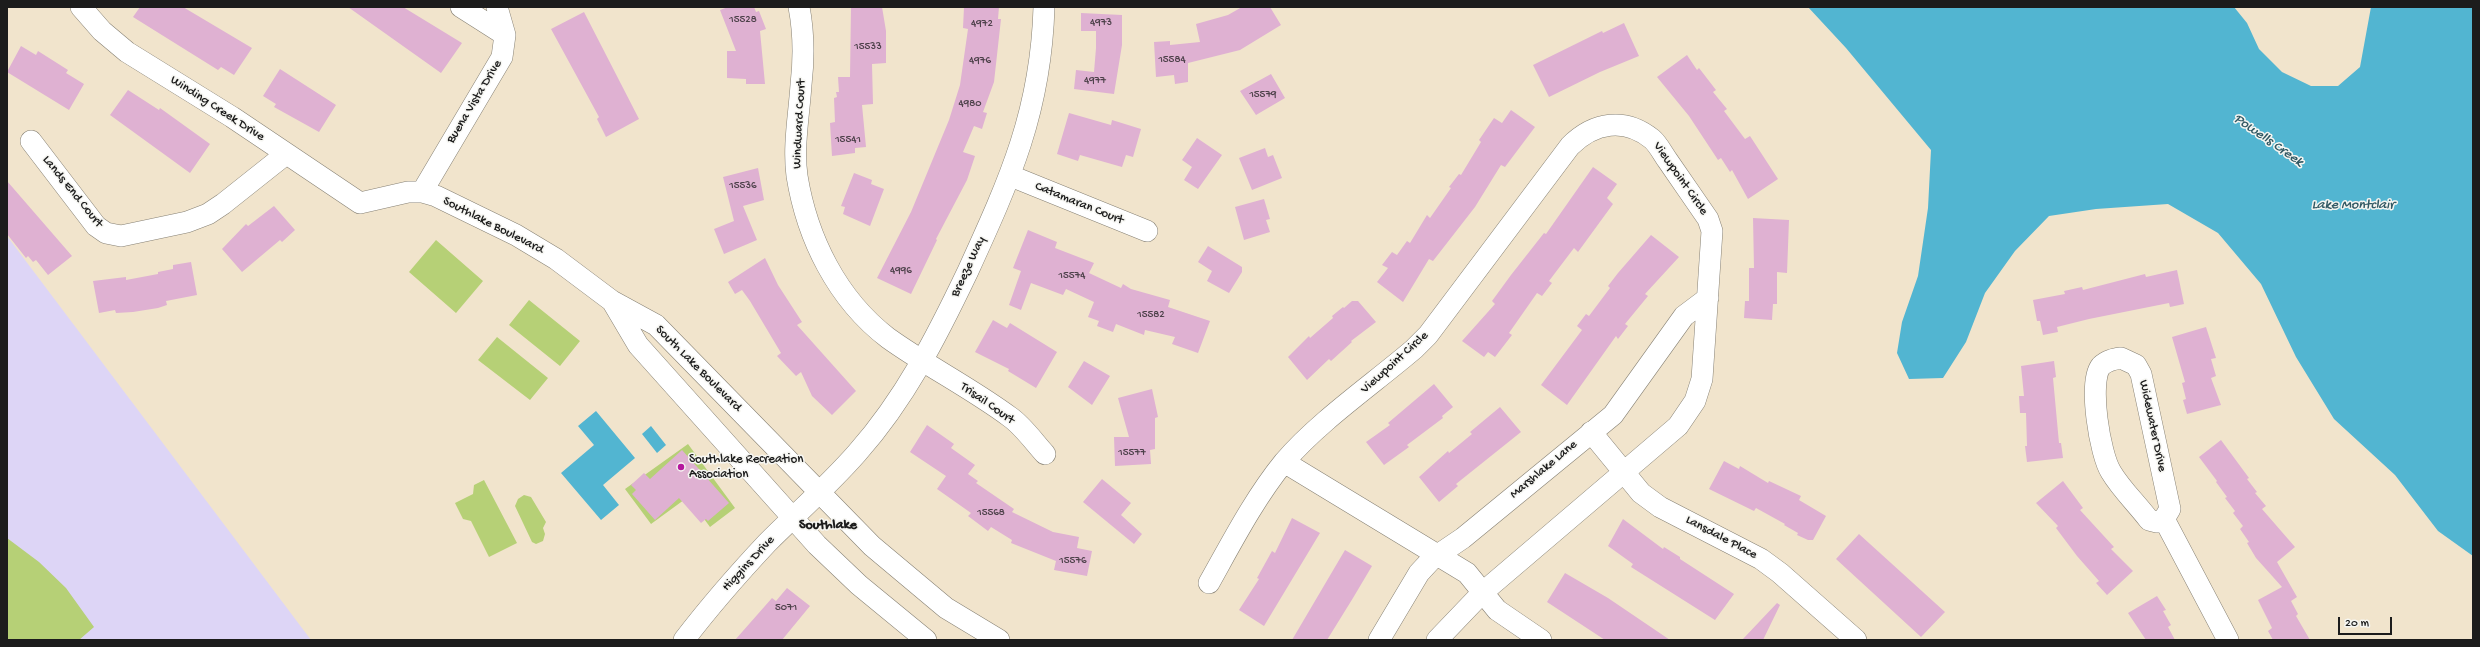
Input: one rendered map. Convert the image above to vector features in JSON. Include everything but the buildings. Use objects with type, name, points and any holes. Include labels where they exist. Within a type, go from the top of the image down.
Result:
[{"type":"street","name":"Winding Creek Drive","points":[[81,7],[102,31],[127,52],[232,117],[360,203]]},
{"type":"street","points":[[461,7],[505,35]]},
{"type":"street","name":"Buena Vista Drive","points":[[422,192],[502,57],[505,35],[497,7]]},
{"type":"street","name":"Windward Court","points":[[799,7],[803,54],[796,143],[797,174],[804,208],[815,241],[834,278],[863,315],[887,337],[923,361]]},
{"type":"street","name":"Breeze Way","points":[[819,492],[857,453],[888,415],[923,361],[948,314],[1011,176],[1026,130],[1037,84],[1043,38],[1044,7]]},
{"type":"street","name":"Viewpoint Circle","points":[[1209,583],[1264,488],[1284,462],[1302,442],[1414,349],[1428,335],[1570,146],[1592,129],[1607,125],[1623,125],[1638,129],[1653,140],[1708,219],[1712,231],[1702,379],[1696,401],[1678,426],[1624,474],[1482,593],[1436,640]]},
{"type":"street","name":"Lands End Court","points":[[31,141],[96,226],[106,233],[121,236],[187,222],[208,214],[286,154]]},
{"type":"street","name":"Catamaran Court","points":[[1011,176],[1147,231]]},
{"type":"street","name":"Southlake Boulevard","points":[[360,203],[392,195],[422,192],[453,204],[516,235],[556,259],[612,301]]},
{"type":"street","name":"Marshlake Lane","points":[[1379,640],[1419,573],[1438,555],[1463,538],[1613,415],[1684,316],[1708,298]]},
{"type":"street","name":"South Lake Boulevard","points":[[612,301],[656,325],[872,546],[946,608],[999,640]]},
{"type":"street","name":"South Lake Boulevard","points":[[612,301],[638,345],[816,545],[859,585],[926,640]]},
{"type":"street","name":"Widewater Drive","points":[[2121,358],[2130,361],[2141,374],[2170,509],[2164,519],[2157,522],[2149,520],[2111,473],[2102,455],[2098,436],[2096,376],[2101,366],[2111,359],[2121,358]]},
{"type":"street","name":"Trisail Court","points":[[923,361],[1011,417],[1045,454]]},
{"type":"street","name":"Lansdale Place","points":[[1591,432],[1641,493],[1660,507],[1761,560],[1780,573],[1856,640]]},
{"type":"street","points":[[1284,462],[1467,573],[1497,610],[1536,639]]},
{"type":"street","name":"Higgins Drive","points":[[684,640],[736,577],[819,492]]},
{"type":"street","points":[[2164,519],[2228,640]]},
{"type":"shaded area","points":[[7,236],[311,640],[7,640]]},
{"type":"green space","points":[[436,240],[483,281],[456,313],[409,272]]},
{"type":"green space","points":[[529,300],[580,341],[560,366],[509,325]]},
{"type":"green space","points":[[497,337],[548,378],[530,400],[478,360]]},
{"type":"green space","name":"Southlake Recreation Association","points":[[688,444],[735,508],[710,527],[688,497],[651,524],[625,489]]},
{"type":"green space","points":[[484,480],[517,543],[489,557],[471,521],[463,519],[455,503],[473,494],[474,485]]},
{"type":"green space","points":[[524,495],[531,497],[546,522],[543,528],[545,534],[543,541],[536,544],[532,542],[515,506],[518,499]]},
{"type":"green space","points":[[7,538],[39,562],[66,588],[94,627],[79,640],[7,640]]},
{"type":"water","name":"Lake Montclair","points":[[1808,7],[2234,7],[2247,23],[2259,49],[2282,72],[2311,86],[2338,86],[2360,67],[2371,7],[2473,7],[2473,556],[2438,531],[2395,475],[2334,419],[2296,357],[2261,284],[2218,233],[2168,204],[2096,209],[2049,216],[2015,251],[1985,293],[1966,342],[1943,378],[1909,379],[1897,353],[1902,322],[1918,276],[1928,208],[1931,150],[1846,48]]},
{"type":"water","points":[[596,411],[635,458],[603,485],[619,505],[601,520],[561,473],[594,445],[578,426]]},
{"type":"water","points":[[651,426],[666,445],[657,453],[642,434]]},
{"type":"place","name":"Southlake Recreation Association","points":[[681,467]]},
{"type":"district","name":"Southlake","points":[[828,526]]},
{"type":"water label","name":"Powells Creek","points":[[2268,141]]}]
